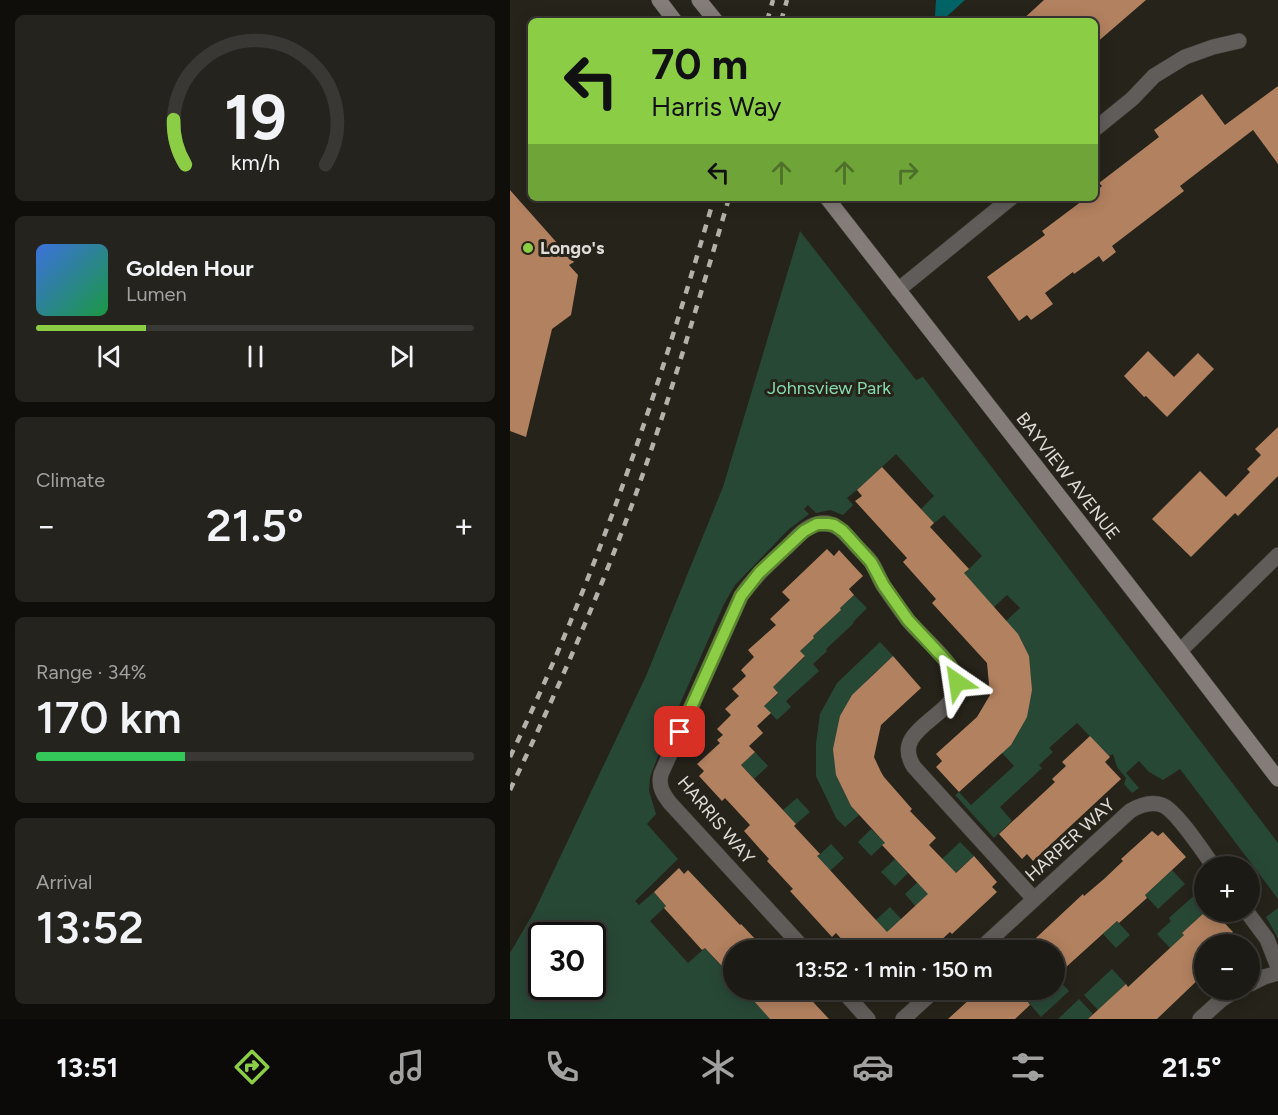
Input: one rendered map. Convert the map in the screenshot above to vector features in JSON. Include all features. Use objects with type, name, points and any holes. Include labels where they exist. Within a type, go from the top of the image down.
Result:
[{"type":"main road","points":[[659,0],[673,18]]},
{"type":"main road","points":[[699,0],[714,18]]},
{"type":"main road","name":"BAYVIEW AVENUE","points":[[829,201],[1278,779]]},
{"type":"street","points":[[1098,127],[1132,99],[1154,76],[1185,57],[1239,41]]},
{"type":"street","points":[[898,290],[1007,201]]},
{"type":"street","name":"HARRIS WAY","points":[[796,940],[670,803],[663,794],[660,783],[661,774],[741,596],[752,581],[804,531],[817,524],[834,525],[843,531],[871,562],[884,586],[910,623],[954,672],[957,687],[953,698],[911,740],[908,749],[909,759],[1034,899]]},
{"type":"street","points":[[1180,651],[1278,555]]},
{"type":"street","name":"HARPER WAY","points":[[990,940],[1130,811],[1140,805],[1151,803],[1162,805],[1173,812],[1206,856]]},
{"type":"street","points":[[1255,922],[1266,939],[1278,967]]},
{"type":"street","points":[[1260,979],[1278,973]]},
{"type":"street","points":[[851,1000],[868,1019]]},
{"type":"street","points":[[903,1019],[924,1000]]},
{"type":"street","points":[[1200,1019],[1221,1000]]},
{"type":"green space","name":"Johnsview Park","points":[[800,231],[916,380],[923,377],[1278,843],[1278,899],[1260,875],[1260,856],[1246,856],[1180,769],[1163,780],[1149,772],[1139,761],[1126,773],[1139,788],[1132,793],[1124,784],[1126,778],[1117,767],[1113,754],[1109,756],[1077,723],[1049,748],[1053,752],[1039,765],[1042,768],[1000,807],[1012,821],[994,838],[955,795],[959,792],[971,805],[1014,766],[1002,753],[1006,621],[1020,608],[1007,595],[994,607],[964,574],[982,556],[944,515],[934,523],[921,509],[934,496],[896,454],[847,498],[853,505],[843,515],[830,510],[816,513],[808,505],[804,509],[809,514],[788,530],[735,585],[724,604],[650,777],[649,791],[656,814],[647,824],[678,859],[635,901],[639,905],[654,892],[666,906],[650,921],[688,963],[705,948],[723,968],[723,1000],[753,1000],[771,1019],[510,1019],[510,953],[528,922],[528,1000],[606,1000],[606,922],[528,922],[646,676],[723,487]]},
{"type":"green space","points":[[854,595],[867,608],[813,664],[819,671],[786,701],[791,707],[777,720],[764,706],[778,694],[772,687],[805,657],[800,651]]},
{"type":"green space","points":[[880,642],[893,656],[865,682],[836,775],[851,806],[859,815],[845,827],[836,818],[816,776],[816,744],[820,714],[837,683]]},
{"type":"green space","points":[[755,752],[768,766],[754,779],[741,765]]},
{"type":"green space","points":[[797,798],[810,812],[796,824],[783,810]]},
{"type":"green space","points":[[871,829],[885,843],[871,856],[858,842]]},
{"type":"green space","points":[[960,842],[974,856],[917,908],[905,894]]},
{"type":"green space","points":[[831,844],[844,858],[830,871],[817,857]]},
{"type":"green space","points":[[895,859],[908,873],[895,886],[881,872]]},
{"type":"green space","points":[[1172,870],[1185,884],[1158,909],[1145,895]]},
{"type":"green space","points":[[1194,896],[1194,922],[1170,948],[1157,934],[1171,921],[1169,918]]},
{"type":"green space","points":[[890,907],[903,921],[883,940],[854,940]]},
{"type":"green space","points":[[1278,908],[1278,938],[1266,917]]},
{"type":"green space","points":[[1117,921],[1130,935],[1116,948],[1103,934]]},
{"type":"green space","points":[[1112,969],[1126,984],[1098,1010],[1084,995]]},
{"type":"green space","points":[[1079,999],[1093,1014],[1088,1019],[1058,1019]]},
{"type":"green space","points":[[1030,1000],[1059,1000],[1041,1017],[1028,1002]]},
{"type":"water","points":[[936,0],[965,0],[945,18],[935,16]]},
{"type":"building","points":[[1044,0],[1146,0],[1098,41],[1098,18],[1024,18]]},
{"type":"building","points":[[1278,86],[1278,164],[1253,130],[1180,186],[1184,191],[1112,246],[1116,252],[1103,262],[1099,256],[1045,293],[1053,304],[1031,320],[1027,315],[1019,321],[987,277],[1045,235],[1042,231],[1082,201],[1098,201],[1098,189],[1102,186],[1099,183],[1159,137],[1154,130],[1202,94],[1225,125]]},
{"type":"building","points":[[510,190],[574,262],[569,265],[578,275],[571,315],[552,329],[526,437],[510,431]]},
{"type":"building","points":[[1148,351],[1174,377],[1198,353],[1214,369],[1167,417],[1124,376]]},
{"type":"building","points":[[1278,427],[1278,476],[1238,516],[1235,513],[1191,557],[1152,519],[1200,471],[1226,497],[1250,472],[1247,469],[1261,455],[1255,449]]},
{"type":"building","points":[[882,467],[934,523],[930,527],[969,569],[964,573],[1018,634],[1029,656],[1032,690],[1027,717],[1011,745],[959,792],[936,767],[942,761],[936,754],[977,717],[990,695],[987,663],[932,603],[936,599],[903,562],[907,558],[855,501],[862,496],[857,490]]},
{"type":"building","points":[[827,549],[834,556],[839,550],[863,576],[849,589],[854,595],[800,651],[805,656],[773,687],[778,693],[764,706],[771,713],[757,726],[763,733],[749,746],[755,752],[741,765],[796,824],[794,826],[820,854],[817,856],[887,932],[928,894],[882,845],[885,843],[851,806],[836,775],[833,749],[840,716],[852,695],[893,656],[921,688],[881,725],[874,757],[884,777],[912,809],[910,811],[936,838],[929,845],[956,873],[974,856],[997,882],[992,887],[997,892],[952,934],[950,932],[941,940],[842,940],[836,933],[832,937],[790,891],[793,889],[744,831],[750,825],[725,798],[722,801],[699,776],[704,771],[697,764],[720,743],[717,740],[723,735],[717,729],[731,715],[725,709],[739,696],[732,689],[746,676],[741,670],[754,657],[748,650],[776,625],[770,619],[790,600],[782,592]]},
{"type":"building","points":[[1090,736],[1110,757],[1105,762],[1121,779],[1033,861],[1027,854],[1022,859],[999,834],[1055,782],[1052,779],[1066,766],[1062,762]]},
{"type":"building","points":[[1152,831],[1158,836],[1163,832],[1186,857],[1145,895],[1147,898],[1119,923],[1117,921],[1065,968],[1065,940],[1034,940],[1083,894],[1084,896],[1104,879],[1123,861],[1121,859]]},
{"type":"building","points":[[679,868],[684,874],[688,870],[756,940],[723,940],[723,967],[705,948],[702,950],[664,908],[666,906],[654,892]]},
{"type":"building","points":[[1194,922],[1224,922],[1233,932],[1231,934],[1194,934],[1194,984],[1157,1019],[1088,1019],[1126,984],[1128,987],[1184,935],[1182,933]]},
{"type":"building","points":[[753,1000],[811,1000],[829,1019],[770,1019]]},
{"type":"building","points":[[969,1000],[1030,1000],[1028,1002],[1030,1005],[1015,1019],[948,1019]]},
{"type":"railway","points":[[768,18],[773,0]]},
{"type":"railway","points":[[782,18],[787,0]]},
{"type":"railway","points":[[510,757],[571,621],[624,482],[671,341],[713,201]]},
{"type":"railway","points":[[510,790],[575,648],[633,502],[671,389],[728,201]]},
{"type":"place","name":"Longo's","points":[[528,248]]},
{"type":"route","points":[[680,732],[741,596],[774,559],[804,531],[817,524],[834,525],[839,528],[871,562],[881,582],[908,620],[948,663],[957,682]]}]
